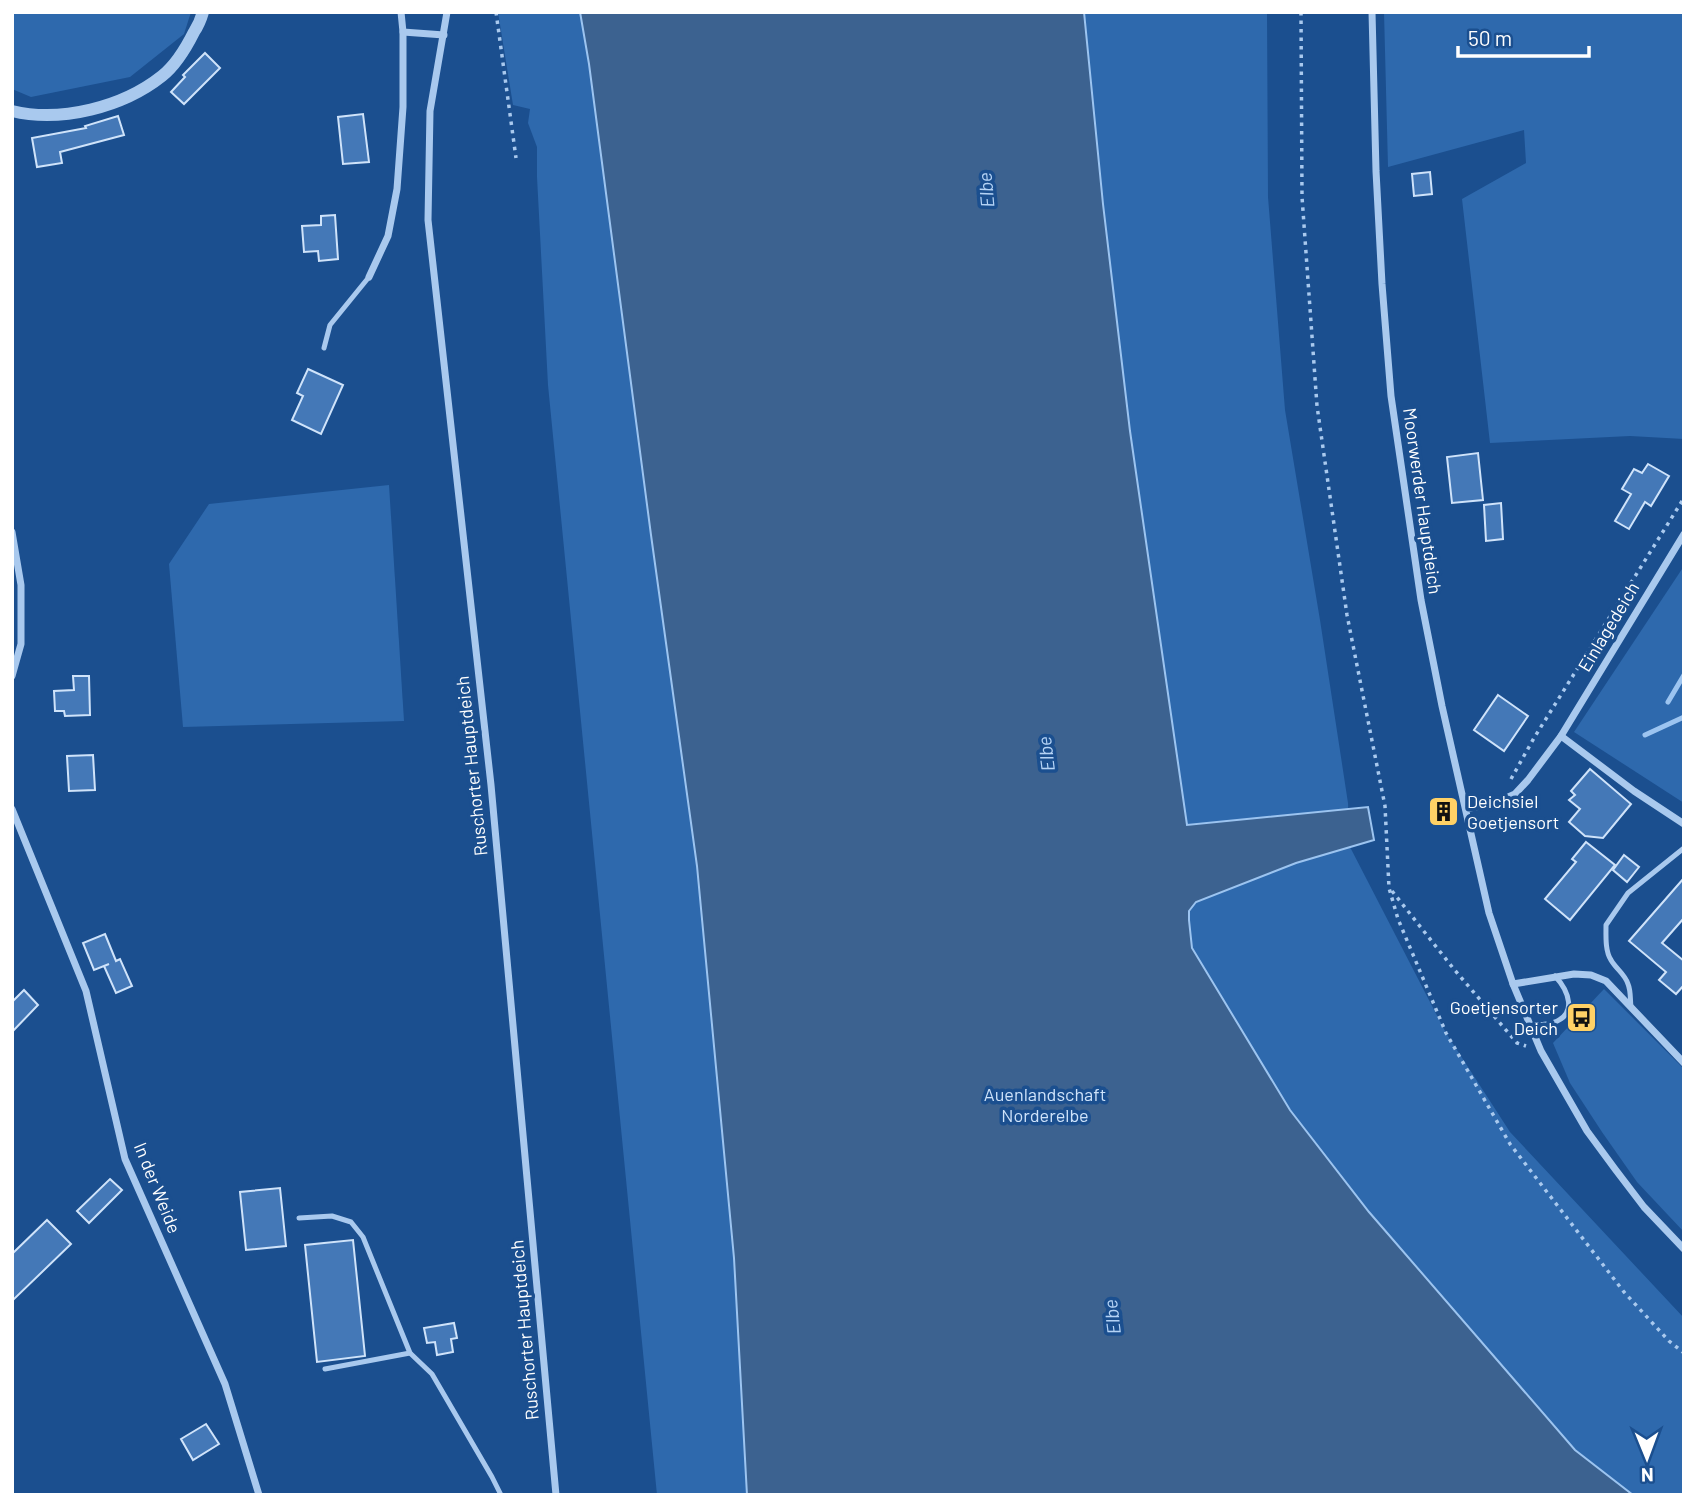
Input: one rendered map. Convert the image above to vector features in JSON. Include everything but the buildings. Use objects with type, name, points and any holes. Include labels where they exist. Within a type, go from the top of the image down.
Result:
[{"type":"street","points":[[12,111],[29,115],[81,112],[127,98],[163,75],[186,49],[203,12]]},
{"type":"street","points":[[369,277],[388,236],[395,201],[403,107],[404,32],[401,12]]},
{"type":"street","name":"Ruschorter Hauptdeich","points":[[447,12],[430,111],[428,220],[491,785],[556,1495]]},
{"type":"street","name":"Moorwerder Hauptdeich","points":[[1372,12],[1376,171],[1391,396],[1421,600],[1442,706],[1489,913],[1513,984]]},
{"type":"street","points":[[404,32],[444,35]]},
{"type":"street","points":[[12,532],[21,585],[21,644],[12,676]]},
{"type":"street","name":"Einlagedeich","points":[[1497,802],[1515,794],[1561,736],[1684,534]]},
{"type":"street","points":[[1561,736],[1634,791],[1684,824]]},
{"type":"street","points":[[1466,809],[1497,802]]},
{"type":"street","name":"In der Weide","points":[[12,809],[86,990],[125,1159],[225,1384],[259,1495]]},
{"type":"street","points":[[1684,1063],[1606,981],[1591,975],[1574,974],[1513,984],[1541,1051],[1587,1130],[1644,1207],[1684,1249]]},
{"type":"lane","points":[[324,348],[330,325],[369,277]]},
{"type":"lane","points":[[1632,1008],[1629,986],[1609,955],[1606,925],[1628,893],[1684,848]]},
{"type":"lane","points":[[1529,1025],[1551,1024],[1567,1011],[1569,999],[1555,976]]},
{"type":"lane","points":[[299,1218],[332,1216],[351,1222],[363,1237],[410,1353],[432,1374],[501,1495]]},
{"type":"lane","points":[[325,1369],[410,1353]]},
{"type":"path","points":[[496,12],[516,158]]},
{"type":"path","points":[[1301,12],[1301,197],[1317,406],[1347,615],[1385,806],[1389,888],[1398,919],[1447,1033],[1510,1144],[1624,1292],[1684,1353]]},
{"type":"path","points":[[1497,802],[1684,498]]},
{"type":"path","points":[[1389,888],[1517,1043],[1541,1051]]},
{"type":"green space","points":[[12,12],[191,12],[184,34],[130,77],[31,97],[12,89]]},
{"type":"green space","name":"Auenlandschaft Norderelbe","points":[[498,12],[1267,12],[1268,197],[1285,410],[1348,803],[1350,847],[1446,1033],[1510,1132],[1684,1318],[1684,1495],[657,1495],[548,385],[537,147],[528,123],[530,109],[513,105]]},
{"type":"green space","points":[[1384,12],[1684,12],[1684,439],[1630,436],[1490,443],[1462,199],[1526,163],[1524,130],[1388,167]]},
{"type":"green space","points":[[389,485],[404,721],[183,727],[169,564],[209,504]]},
{"type":"green space","points":[[1684,566],[1684,803],[1574,732]]},
{"type":"green space","points":[[1604,989],[1684,1069],[1684,1232],[1637,1182],[1602,1132],[1570,1083],[1553,1043]]},
{"type":"water","name":"Auenlandschaft Norderelbe","points":[[580,12],[1084,12],[1130,431],[1187,825],[1368,807],[1374,840],[1296,863],[1196,902],[1189,911],[1192,948],[1290,1110],[1369,1212],[1575,1450],[1633,1495],[747,1495],[734,1258],[697,866]]},
{"type":"waterway","points":[[1668,702],[1684,675]]},
{"type":"waterway","points":[[1645,735],[1684,717]]},
{"type":"place","name":"Deichsiel Goetjensort","points":[[1444,812]]},
{"type":"place","name":"Goetjensorter Deich","points":[[1581,1018]]},
{"type":"water label","name":"Elbe","points":[[986,190]]},
{"type":"water label","name":"Elbe","points":[[1046,754]]},
{"type":"water label","name":"Elbe","points":[[1112,1317]]}]
